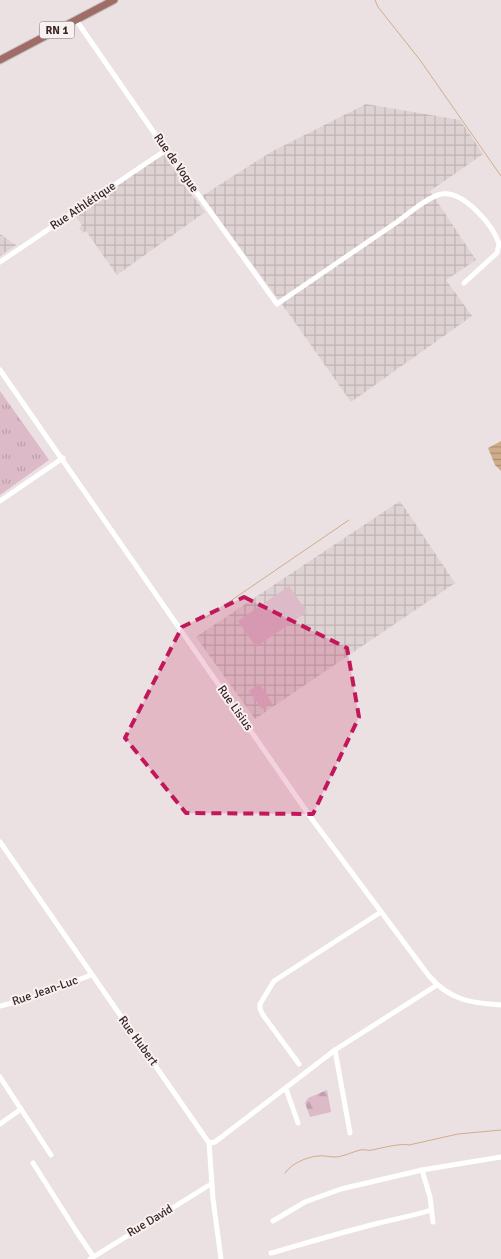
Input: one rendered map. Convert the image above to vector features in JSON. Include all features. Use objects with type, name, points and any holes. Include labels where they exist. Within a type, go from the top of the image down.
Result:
[{"type":"main road","name":"RN 1","points":[[0,60],[114,0]]},
{"type":"street","name":"Rue de Vogue","points":[[76,20],[166,150],[277,304],[429,200],[443,194],[460,198],[476,211],[490,226],[499,244],[497,253],[464,282]]},
{"type":"street","name":"Rue Athlétique","points":[[0,262],[166,150]]},
{"type":"street","name":"Rue Lisius","points":[[0,370],[63,458],[314,822],[437,986],[445,992],[464,1000],[501,1005]]},
{"type":"street","points":[[0,501],[63,458]]},
{"type":"street","name":"Rue Hubert","points":[[0,842],[209,1143]]},
{"type":"street","points":[[299,1064],[263,1015],[259,1007],[261,1001],[274,981],[381,912]]},
{"type":"street","name":"Rue Jean-Luc","points":[[0,1006],[32,998],[91,975]]},
{"type":"street","points":[[221,1259],[211,1184],[209,1143],[215,1142],[335,1050],[437,986]]},
{"type":"street","points":[[335,1050],[350,1133]]},
{"type":"street","points":[[0,1077],[52,1155]]},
{"type":"street","points":[[286,1088],[298,1123]]},
{"type":"street","points":[[0,1124],[21,1108]]},
{"type":"street","points":[[273,1221],[305,1202],[342,1189],[422,1170],[501,1157]]},
{"type":"street","points":[[33,1164],[92,1257]]},
{"type":"street","points":[[422,1170],[434,1222]]},
{"type":"street","name":"Rue David","points":[[92,1257],[211,1184]]},
{"type":"street","points":[[271,1253],[391,1219],[411,1217],[431,1210]]},
{"type":"highlighted area","points":[[244,597],[347,648],[359,717],[313,814],[186,813],[125,738],[182,627]]},
{"type":"shaded area","points":[[366,104],[460,120],[483,154],[430,191],[476,260],[446,280],[472,316],[351,402],[202,196],[271,152]]},
{"type":"shaded area","points":[[160,155],[165,156],[177,173],[177,176],[205,212],[117,275],[86,231],[83,233],[79,228],[82,225],[74,214]]},
{"type":"shaded area","points":[[0,234],[16,245],[0,256]]},
{"type":"shaded area","points":[[501,441],[501,471],[495,465],[488,448]]},
{"type":"shaded area","points":[[400,501],[455,583],[255,719],[196,637]]},
{"type":"green space","points":[[0,391],[49,460],[0,495]]},
{"type":"green space","points":[[289,586],[307,612],[256,647],[238,621]]},
{"type":"green space","points":[[260,684],[272,703],[262,709],[249,691]]},
{"type":"green space","points":[[327,1090],[331,1112],[310,1117],[305,1103],[308,1098]]},
{"type":"waterway","points":[[375,0],[378,7],[420,60],[501,176]]},
{"type":"waterway","points":[[207,617],[349,520]]},
{"type":"waterway","points":[[285,1173],[296,1163],[314,1157],[337,1157],[362,1150],[409,1145],[458,1134],[501,1130]]}]
